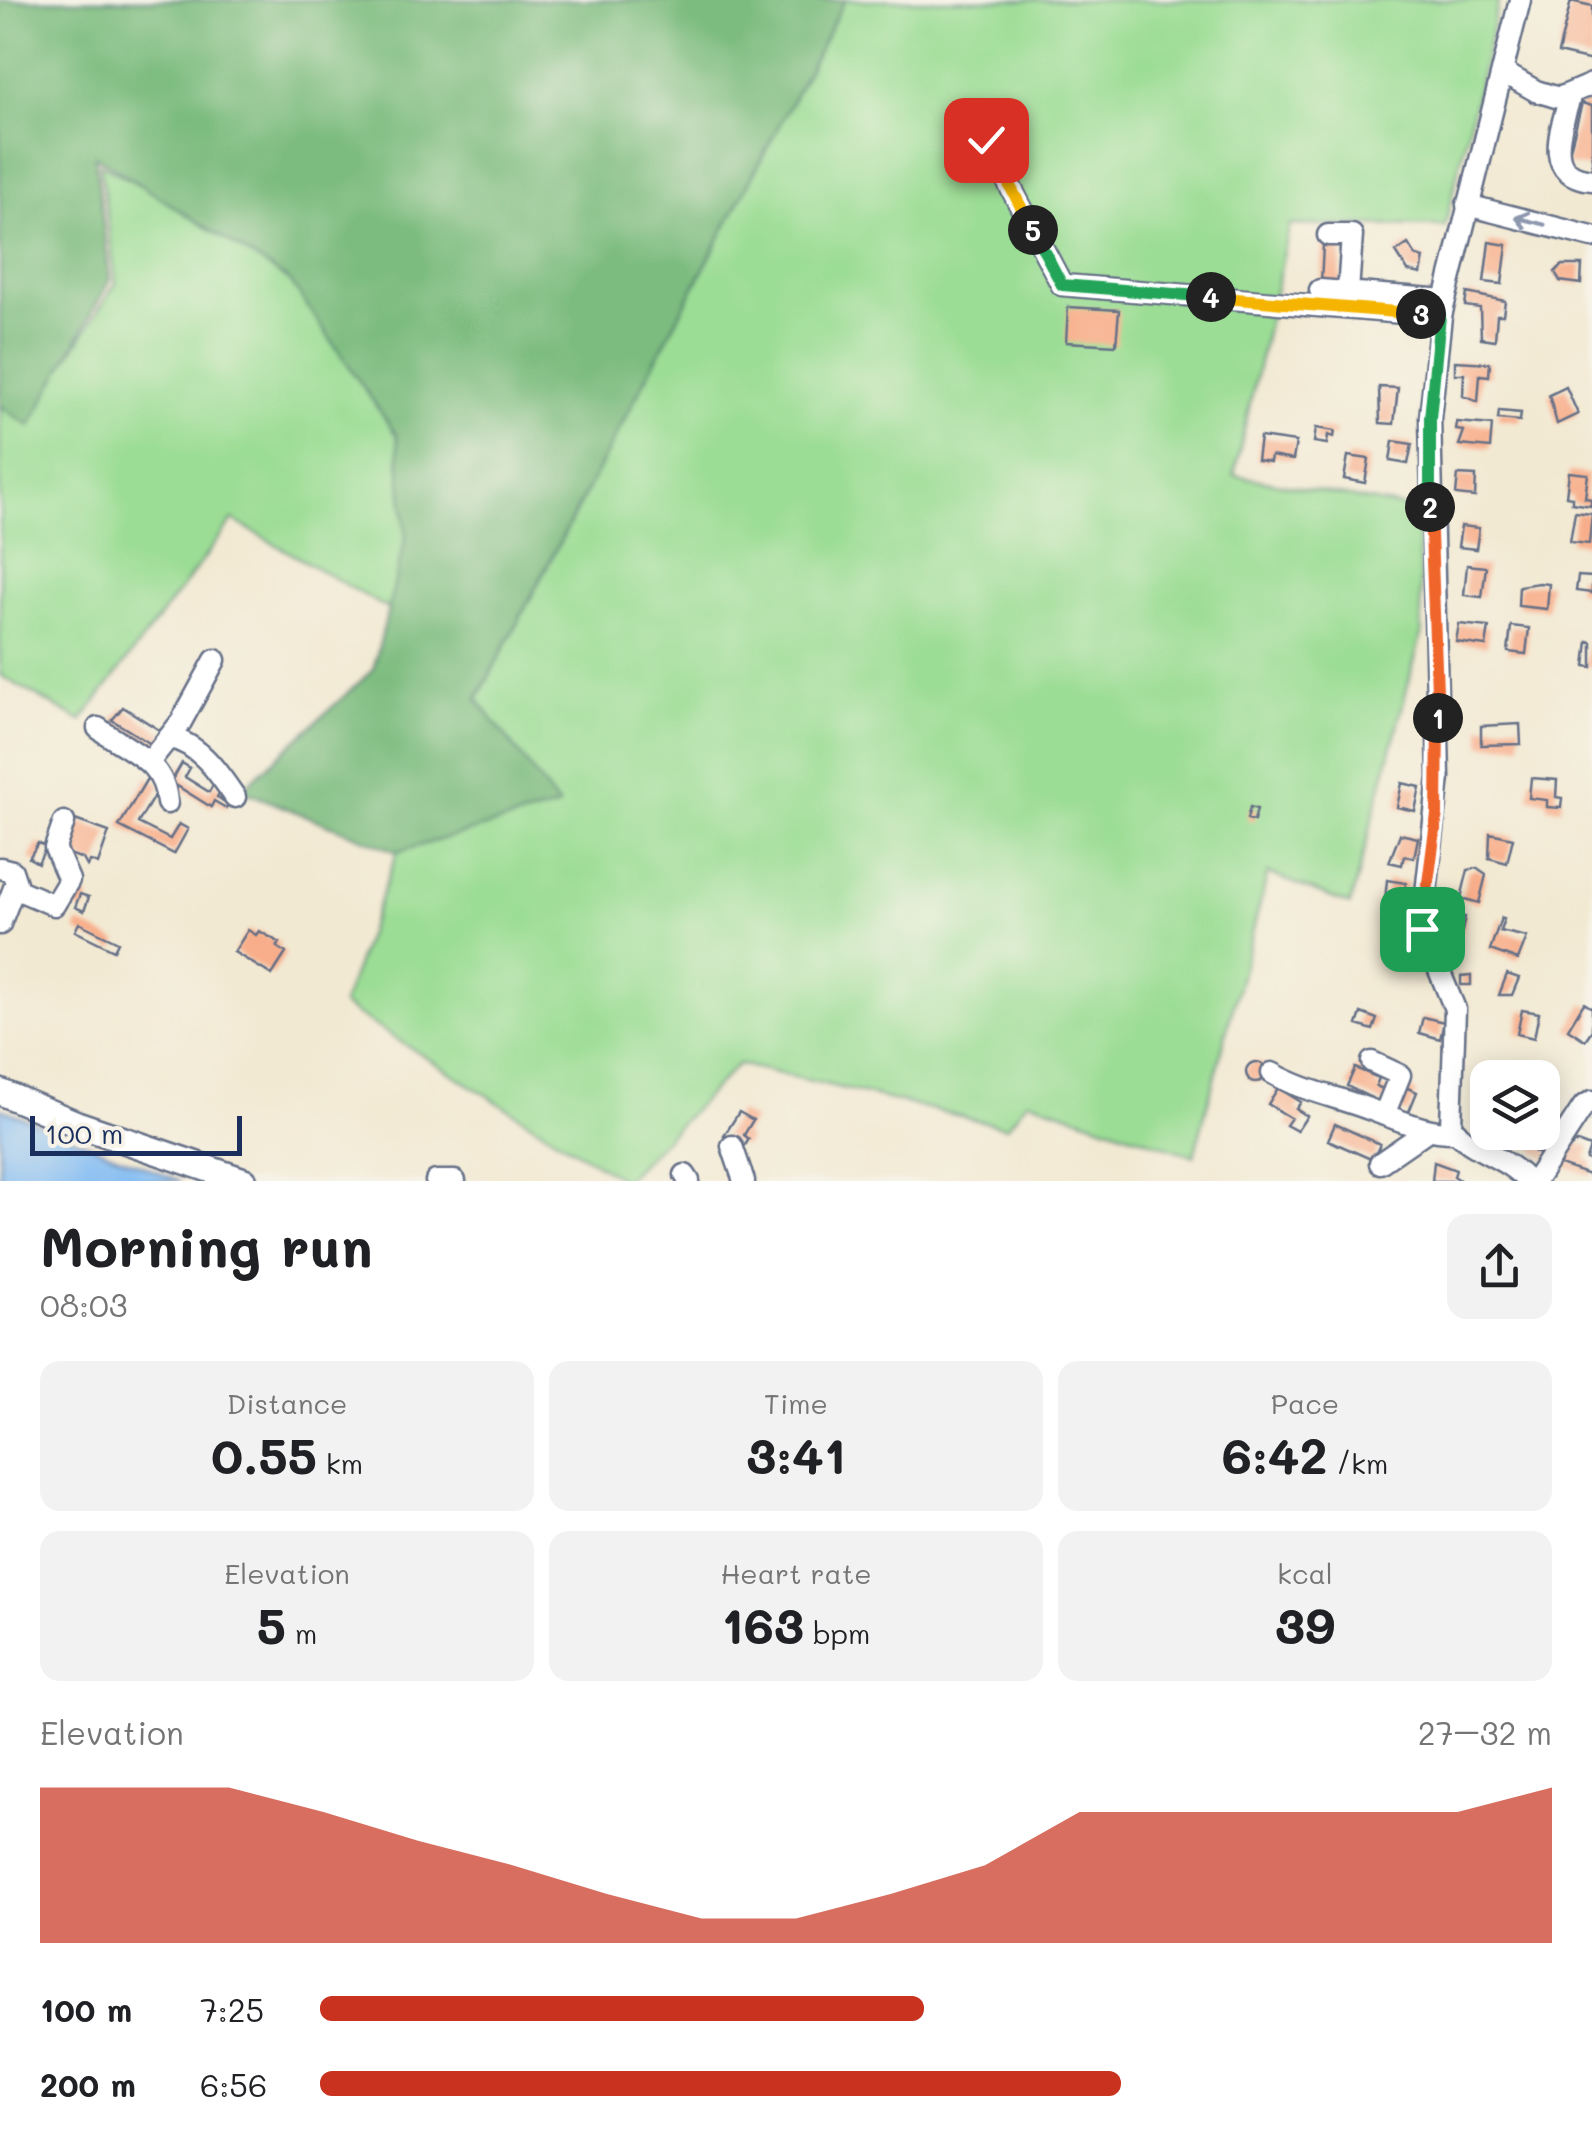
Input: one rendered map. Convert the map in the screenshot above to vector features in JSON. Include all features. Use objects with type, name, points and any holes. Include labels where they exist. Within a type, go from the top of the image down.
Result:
[{"type":"main road","points":[[0,1092],[77,1124],[244,1181]]},
{"type":"street","points":[[1456,1132],[1449,1104],[1458,1035],[1456,1009],[1422,929],[1439,776],[1430,418],[1443,308],[1520,0]]},
{"type":"street","points":[[1503,72],[1569,101],[1556,145],[1558,160],[1570,174],[1592,180]]},
{"type":"street","points":[[1559,98],[1592,84]]},
{"type":"street","points":[[980,130],[1062,285],[1443,308]]},
{"type":"street","points":[[1468,205],[1592,237]]},
{"type":"street","points":[[1328,235],[1352,235],[1348,292]]},
{"type":"street","points":[[1320,290],[1443,308]]},
{"type":"street","points":[[150,761],[170,738],[215,660]]},
{"type":"street","points":[[98,728],[150,761],[166,786],[167,803]]},
{"type":"street","points":[[170,738],[186,741],[235,797]]},
{"type":"street","points":[[16,889],[54,905],[74,872],[55,848],[64,822]]},
{"type":"street","points":[[0,868],[12,872],[16,889],[0,924]]},
{"type":"street","points":[[1372,1062],[1400,1076],[1384,1115]]},
{"type":"street","points":[[1272,1073],[1308,1093],[1384,1115],[1425,1132],[1456,1132],[1531,1181],[1583,1106],[1592,1102]]},
{"type":"street","points":[[1380,1163],[1425,1132]]},
{"type":"street","points":[[732,1146],[744,1181]]},
{"type":"street","points":[[436,1181],[455,1181]]},
{"type":"green space","points":[[0,0],[845,0],[477,699],[559,806],[397,852],[241,790],[373,670],[406,537],[397,436],[290,281],[95,156],[110,280],[30,426],[0,406]]},
{"type":"green space","points":[[845,0],[1499,0],[1445,226],[1290,225],[1234,475],[1417,510],[1422,632],[1350,905],[1268,873],[1194,1156],[1028,1100],[1007,1127],[738,1064],[624,1181],[342,1005],[397,852],[558,806],[477,700]]},
{"type":"green space","points":[[100,164],[310,274],[426,437],[400,616],[233,520],[81,721],[0,675],[0,401],[29,419],[116,283]]},
{"type":"water","points":[[0,1108],[180,1181],[0,1181]]},
{"type":"building","points":[[1571,1],[1592,6],[1592,61],[1558,53]]},
{"type":"building","points":[[1582,103],[1592,106],[1592,169],[1566,164]]},
{"type":"building","points":[[1489,242],[1507,245],[1502,284],[1484,282]]},
{"type":"building","points":[[1408,244],[1416,256],[1424,258],[1421,274],[1408,271],[1396,252]]},
{"type":"building","points":[[1323,245],[1342,246],[1340,284],[1321,283]]},
{"type":"building","points":[[1562,265],[1582,265],[1581,284],[1560,281],[1555,272]]},
{"type":"building","points":[[1467,293],[1505,301],[1503,315],[1497,315],[1495,340],[1481,338],[1480,308],[1465,306]]},
{"type":"building","points":[[1068,307],[1119,310],[1116,345],[1066,342]]},
{"type":"building","points":[[1455,361],[1490,363],[1489,376],[1480,375],[1478,402],[1463,396],[1464,374],[1455,374]]},
{"type":"building","points":[[1379,387],[1398,388],[1394,424],[1380,423]]},
{"type":"building","points":[[1566,387],[1578,414],[1557,424],[1549,395]]},
{"type":"building","points":[[1499,411],[1521,413],[1520,421],[1498,419]]},
{"type":"building","points":[[1457,422],[1492,425],[1490,448],[1459,445],[1464,431],[1456,430]]},
{"type":"building","points":[[1316,428],[1335,431],[1334,437],[1328,435],[1327,444],[1314,442]]},
{"type":"building","points":[[1260,437],[1296,442],[1293,460],[1271,456],[1270,462],[1257,460]]},
{"type":"building","points":[[1393,441],[1412,444],[1408,464],[1390,461]]},
{"type":"building","points":[[1348,456],[1369,459],[1365,483],[1344,479]]},
{"type":"building","points":[[1569,472],[1588,474],[1585,498],[1591,499],[1591,506],[1572,503],[1572,497],[1566,496]]},
{"type":"building","points":[[1458,475],[1476,476],[1475,497],[1456,495]]},
{"type":"building","points":[[1575,512],[1592,514],[1589,544],[1570,542]]},
{"type":"building","points":[[1461,526],[1479,528],[1476,549],[1458,547]]},
{"type":"building","points":[[1467,565],[1486,567],[1482,597],[1464,595]]},
{"type":"building","points":[[1578,576],[1592,577],[1592,593],[1576,591]]},
{"type":"building","points":[[1549,584],[1547,609],[1518,606],[1519,586]]},
{"type":"building","points":[[1459,624],[1489,627],[1486,646],[1456,642]]},
{"type":"building","points":[[1511,626],[1529,628],[1526,654],[1508,652]]},
{"type":"building","points":[[1588,641],[1592,642],[1592,667],[1585,666]]},
{"type":"building","points":[[123,707],[167,735],[159,749],[112,720]]},
{"type":"building","points":[[1520,724],[1521,744],[1481,745],[1481,726]]},
{"type":"building","points":[[182,763],[190,768],[185,777],[209,792],[214,783],[222,788],[217,797],[228,804],[226,808],[214,801],[211,807],[171,782]]},
{"type":"building","points":[[148,777],[161,784],[138,823],[170,839],[179,824],[188,829],[174,854],[119,826]]},
{"type":"building","points":[[1531,778],[1557,780],[1556,797],[1562,798],[1561,808],[1547,807],[1547,800],[1529,798]]},
{"type":"building","points":[[1402,783],[1420,787],[1415,811],[1397,807]]},
{"type":"building","points":[[1250,807],[1257,809],[1254,821],[1247,819]]},
{"type":"building","points":[[75,820],[109,832],[98,864],[90,861],[87,866],[83,859],[64,852]]},
{"type":"building","points":[[1490,833],[1513,838],[1507,863],[1489,858]]},
{"type":"building","points":[[1400,834],[1418,838],[1414,858],[1404,856],[1402,865],[1389,862]]},
{"type":"building","points":[[38,843],[46,847],[38,863],[29,858]]},
{"type":"building","points":[[1476,868],[1486,875],[1479,903],[1461,898],[1468,870]]},
{"type":"building","points":[[1387,880],[1406,883],[1402,914],[1384,911]]},
{"type":"building","points":[[80,894],[89,897],[84,911],[75,907]]},
{"type":"building","points":[[1446,914],[1465,917],[1462,931],[1444,928]]},
{"type":"building","points":[[1501,918],[1504,919],[1500,931],[1527,937],[1518,960],[1490,950]]},
{"type":"building","points":[[79,923],[118,942],[114,950],[75,931]]},
{"type":"building","points":[[248,930],[256,935],[259,931],[280,943],[277,947],[286,953],[272,975],[234,952]]},
{"type":"building","points":[[1507,974],[1519,978],[1512,995],[1499,995]]},
{"type":"building","points":[[1471,975],[1471,985],[1461,985],[1461,976]]},
{"type":"building","points":[[1584,1003],[1592,1008],[1592,1030],[1585,1040],[1568,1029]]},
{"type":"building","points":[[1522,1010],[1539,1013],[1534,1038],[1517,1034]]},
{"type":"building","points":[[1361,1013],[1377,1019],[1373,1030],[1357,1025]]},
{"type":"building","points":[[1423,1017],[1444,1022],[1440,1039],[1419,1033]]},
{"type":"building","points":[[1256,1062],[1266,1072],[1256,1082],[1246,1072]]},
{"type":"building","points":[[1355,1068],[1379,1078],[1376,1086],[1390,1092],[1384,1104],[1347,1086]]},
{"type":"building","points":[[1405,1087],[1417,1092],[1408,1114],[1396,1109]]},
{"type":"building","points":[[1278,1088],[1301,1102],[1296,1109],[1307,1116],[1297,1131],[1286,1125],[1291,1118],[1268,1104]]},
{"type":"building","points":[[739,1112],[753,1120],[744,1135],[749,1139],[744,1147],[724,1136]]},
{"type":"building","points":[[1335,1124],[1380,1144],[1373,1160],[1328,1140]]},
{"type":"building","points":[[1577,1142],[1590,1147],[1586,1159],[1592,1161],[1592,1176],[1560,1165],[1564,1152]]},
{"type":"building","points":[[1534,1150],[1551,1150],[1547,1158]]},
{"type":"building","points":[[1434,1162],[1456,1170],[1454,1176],[1461,1181],[1432,1181]]},
{"type":"route","points":[[986,140],[1062,285],[1440,316],[1430,418],[1429,496],[1439,776],[1422,929]]}]
